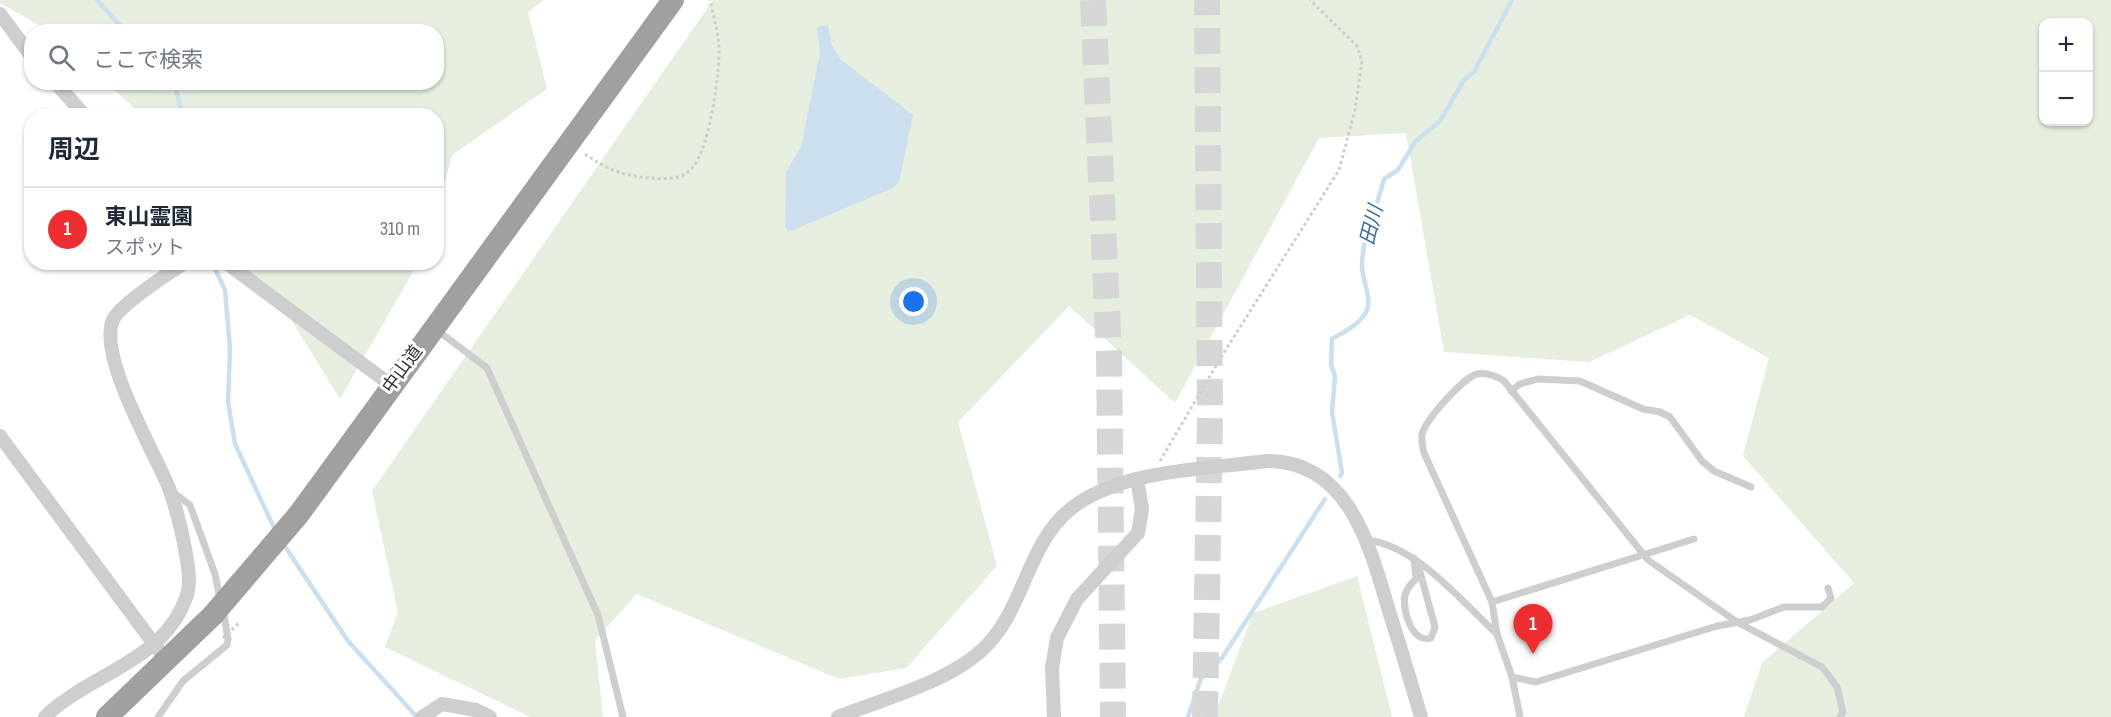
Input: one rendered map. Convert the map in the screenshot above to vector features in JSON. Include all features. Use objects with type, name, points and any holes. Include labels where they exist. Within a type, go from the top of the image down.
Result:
[{"type":"highway","name":"中山道","points":[[107,717],[161,652],[213,615],[299,514],[673,0]]},
{"type":"street","points":[[0,14],[24,46]]},
{"type":"street","points":[[62,90],[78,108]]},
{"type":"street","points":[[45,717],[85,687],[138,659],[161,652],[188,594],[189,574],[182,530],[169,488],[128,398],[110,339],[114,318],[124,307],[175,270]]},
{"type":"street","points":[[236,270],[391,385]]},
{"type":"street","points":[[0,436],[161,652]]},
{"type":"street","points":[[838,717],[952,672],[974,658],[990,642],[1007,615],[1035,554],[1056,520],[1085,498],[1137,479],[1288,460],[1315,473],[1341,494],[1368,540],[1421,717]]},
{"type":"street","points":[[1054,717],[1052,668],[1057,638],[1077,599],[1138,533],[1142,509],[1137,479]]},
{"type":"street","points":[[422,717],[442,704],[476,710],[490,717]]},
{"type":"lane","points":[[433,327],[487,368],[598,615],[623,717]]},
{"type":"lane","points":[[1520,717],[1512,677],[1497,634],[1492,602],[1424,453],[1422,435],[1428,420],[1467,379],[1477,374],[1493,375],[1504,381],[1644,555],[1737,622],[1822,668],[1837,687],[1843,712],[1840,717]]},
{"type":"lane","points":[[1511,391],[1520,384],[1538,379],[1580,381],[1643,410],[1660,412],[1670,417],[1702,461],[1714,471],[1751,487]]},
{"type":"lane","points":[[158,717],[183,681],[227,645],[228,639],[214,574],[190,505],[169,488]]},
{"type":"lane","points":[[1492,602],[1694,539]]},
{"type":"lane","points":[[1368,540],[1384,542],[1416,559],[1497,634]]},
{"type":"lane","points":[[1416,559],[1434,627],[1431,638],[1425,640],[1412,631],[1404,598],[1408,588],[1416,579],[1416,559]]},
{"type":"lane","points":[[1512,677],[1536,682],[1718,626],[1750,620],[1784,607],[1822,607],[1831,598],[1828,588]]},
{"type":"path","points":[[583,153],[606,169],[642,178],[672,179],[692,169],[705,141],[718,80],[719,43],[710,0]]},
{"type":"path","points":[[1137,479],[1160,461],[1220,359],[1339,170],[1355,110],[1362,61],[1357,46],[1310,0]]},
{"type":"path","points":[[223,638],[239,623]]},
{"type":"green space","points":[[0,0],[544,0],[528,12],[547,89],[452,155],[444,186],[444,108],[134,108],[115,90],[444,90],[444,24],[37,24],[0,3]]},
{"type":"green space","points":[[713,0],[2111,0],[2111,717],[1744,717],[1762,663],[1854,583],[1743,456],[1769,358],[1690,315],[1589,362],[1444,352],[1406,133],[1319,138],[1175,403],[1069,306],[958,422],[997,566],[906,668],[839,679],[637,594],[595,640],[603,717],[530,717],[385,647],[398,612],[372,491]]},
{"type":"green space","points":[[247,270],[414,270],[340,399],[284,308]]},
{"type":"green space","points":[[1357,576],[1392,717],[1214,717],[1253,613]]},
{"type":"water","points":[[828,25],[831,43],[840,59],[913,115],[899,182],[893,188],[788,232],[785,227],[786,172],[801,147],[820,53],[817,27]]},
{"type":"waterway","points":[[97,0],[119,24]]},
{"type":"waterway","name":"田川","points":[[1340,476],[1342,473],[1332,412],[1335,376],[1331,365],[1332,339],[1356,324],[1367,310],[1368,299],[1362,269],[1363,253],[1384,179],[1398,170],[1415,142],[1440,121],[1464,80],[1474,72],[1512,0]]},
{"type":"waterway","points":[[176,90],[181,108]]},
{"type":"waterway","points":[[215,270],[225,290],[230,349],[228,402],[235,444],[276,532]]},
{"type":"waterway","name":"田川","points":[[1188,717],[1201,678],[1222,658],[1325,499]]},
{"type":"waterway","points":[[284,545],[348,641],[417,717]]},
{"type":"tunnel","points":[[1093,0],[1109,356],[1113,717]]},
{"type":"tunnel","points":[[1205,717],[1210,415],[1207,0]]},
{"type":"place","name":"東山霊園","points":[[1533,654]]}]
